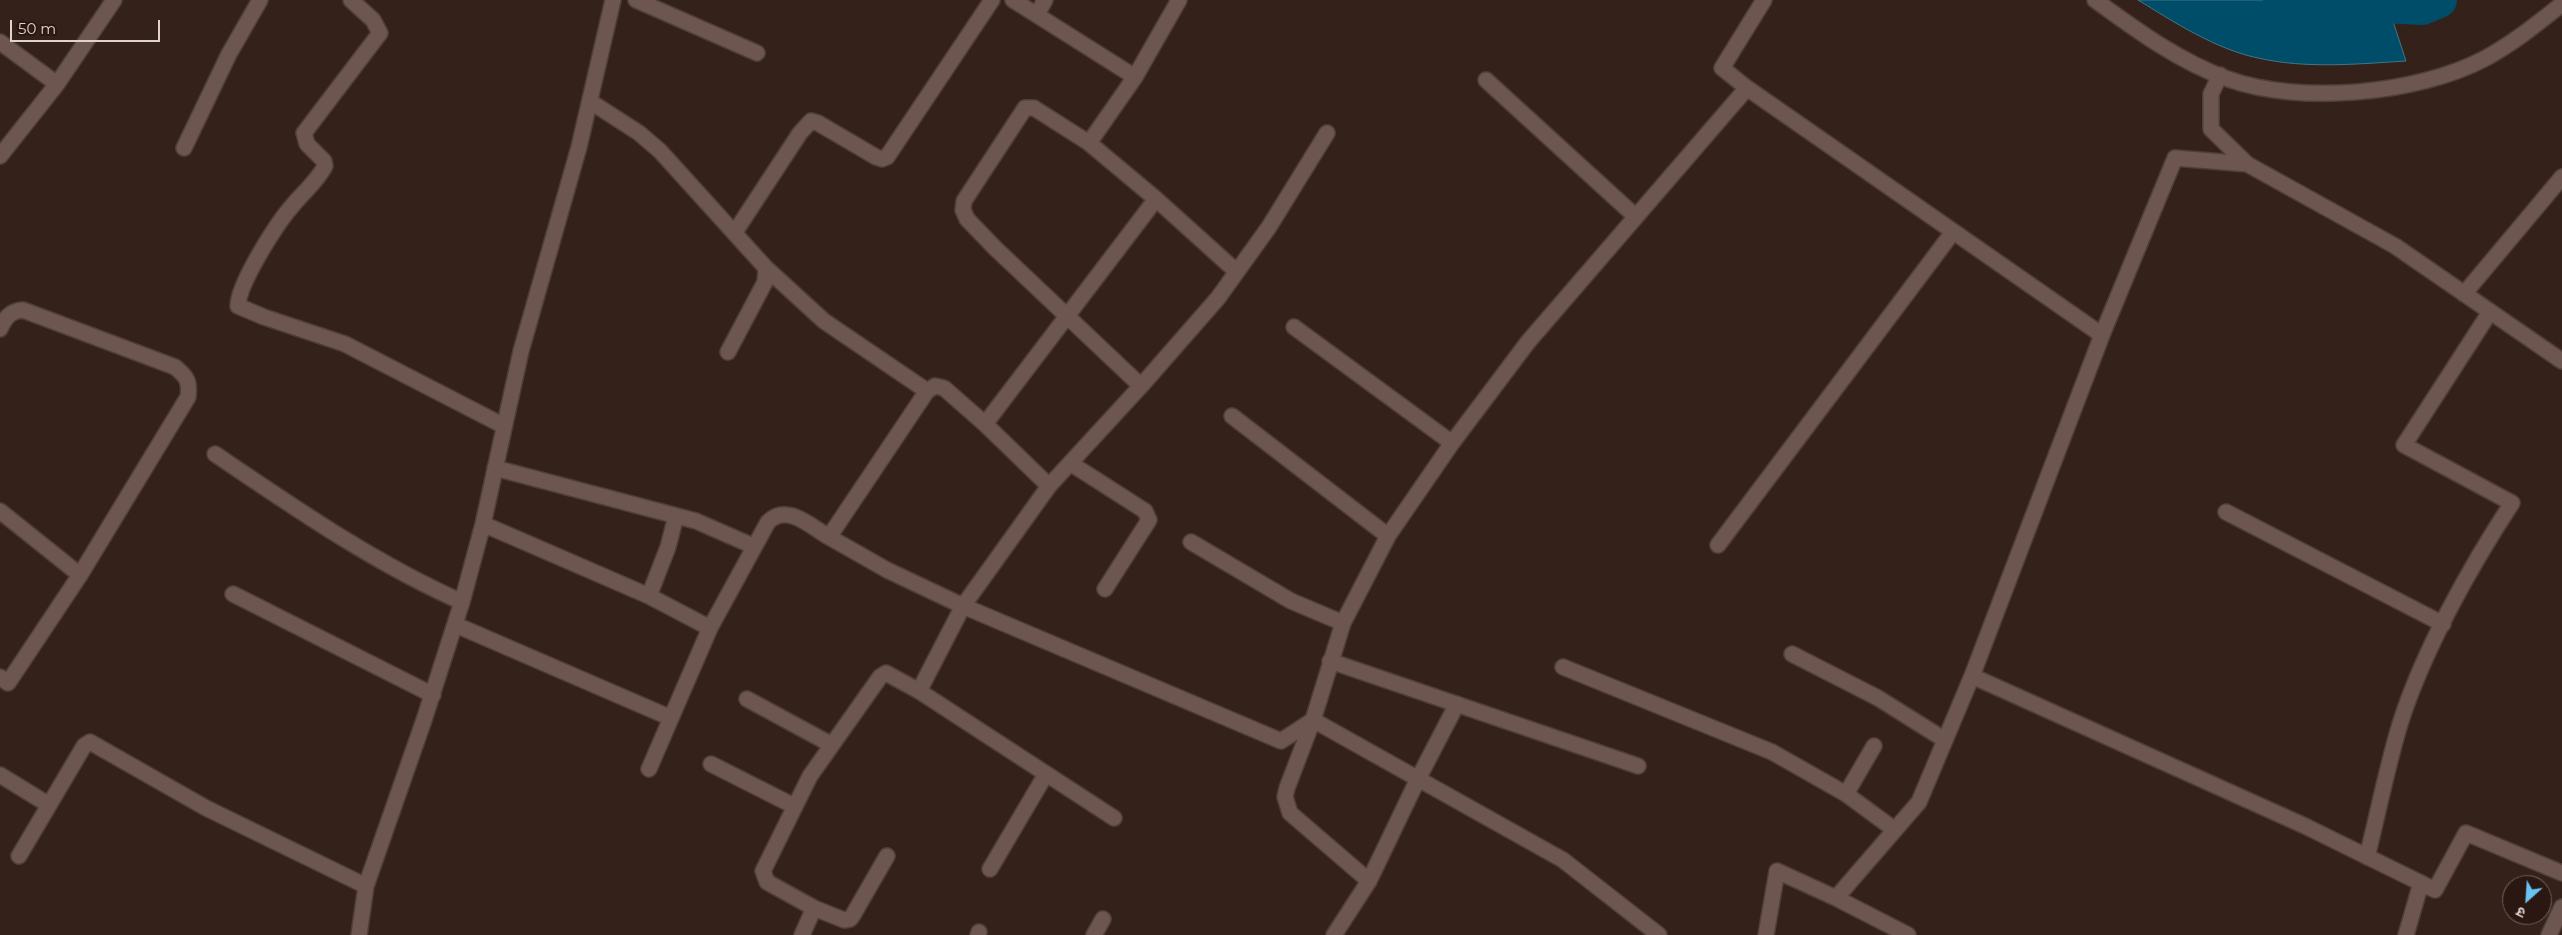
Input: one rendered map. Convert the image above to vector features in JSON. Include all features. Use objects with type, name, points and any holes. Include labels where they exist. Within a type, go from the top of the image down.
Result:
[{"type":"street","points":[[0,156],[57,84],[114,0]]},
{"type":"street","points":[[184,148],[229,54],[260,0]]},
{"type":"street","points":[[351,0],[373,20],[380,33],[304,133],[308,144],[324,161],[325,166],[280,222],[244,284],[238,299],[238,306],[264,318],[345,344],[504,426]]},
{"type":"street","points":[[359,935],[366,886],[456,625],[483,524],[521,351],[591,102],[613,0]]},
{"type":"street","points":[[636,0],[757,53]]},
{"type":"street","points":[[735,232],[800,133],[811,122],[818,123],[876,157],[882,159],[887,157],[992,0]]},
{"type":"street","points":[[1013,0],[1134,77]]},
{"type":"street","points":[[1037,14],[1045,0]]},
{"type":"street","points":[[1089,143],[1134,77],[1179,0]]},
{"type":"street","points":[[1764,0],[1722,68],[1747,88],[2102,335]]},
{"type":"street","points":[[2094,0],[2128,25],[2190,62],[2227,79],[2272,90],[2333,93],[2388,89],[2449,74],[2484,59],[2530,30],[2562,4]]},
{"type":"street","points":[[0,42],[57,84]]},
{"type":"street","points":[[2220,75],[2211,94],[2211,129],[2247,164],[2395,246],[2562,361]]},
{"type":"street","points":[[1486,80],[1635,216]]},
{"type":"street","points":[[1369,881],[1290,813],[1286,806],[1287,788],[1313,720],[1342,623],[1388,536],[1452,443],[1528,342],[1747,88]]},
{"type":"street","points":[[591,102],[633,128],[660,151],[766,268],[824,321],[927,391]]},
{"type":"street","points":[[1142,386],[1068,318],[967,218],[963,210],[964,201],[1025,108],[1034,108],[1089,143],[1156,199],[1237,272]]},
{"type":"street","points":[[919,691],[963,606],[1049,486],[1142,386],[1218,298],[1269,227],[1327,133]]},
{"type":"street","points":[[1836,898],[1919,802],[1972,676],[2102,335],[2175,158],[2247,164]]},
{"type":"street","points":[[2464,294],[2562,177]]},
{"type":"street","points":[[985,424],[1068,318],[1156,199]]},
{"type":"street","points":[[1718,545],[1953,232]]},
{"type":"street","points":[[728,352],[765,282],[766,268]]},
{"type":"street","points":[[0,329],[5,318],[14,311],[23,310],[176,367],[186,375],[190,384],[188,397],[80,575],[3,684]]},
{"type":"street","points":[[2367,857],[2401,723],[2443,624],[2490,536],[2512,503],[2404,445],[2490,312]]},
{"type":"street","points":[[1294,327],[1452,443]]},
{"type":"street","points":[[829,537],[927,391],[935,386],[944,388],[985,424],[1049,486]]},
{"type":"street","points":[[1232,416],[1388,536]]},
{"type":"street","points":[[215,454],[370,556],[416,581],[462,602]]},
{"type":"street","points":[[1070,463],[1145,512],[1149,520],[1105,589]]},
{"type":"street","points":[[495,468],[696,521],[753,546]]},
{"type":"street","points":[[0,511],[80,575]]},
{"type":"street","points":[[2226,512],[2443,624]]},
{"type":"street","points":[[649,769],[710,628],[753,546],[775,514],[784,513],[796,517],[887,570],[963,606],[1281,741],[1313,720]]},
{"type":"street","points":[[649,596],[668,547],[676,516]]},
{"type":"street","points":[[483,524],[649,596],[710,628]]},
{"type":"street","points":[[1191,542],[1291,601],[1342,623]]},
{"type":"street","points":[[233,594],[433,695]]},
{"type":"street","points":[[456,625],[671,718]]},
{"type":"street","points":[[1792,654],[1878,698],[1945,740]]},
{"type":"street","points":[[1330,661],[1638,766]]},
{"type":"street","points":[[1563,667],[1772,752],[1846,794],[1895,830]]},
{"type":"street","points":[[887,856],[850,919],[844,920],[814,908],[767,882],[763,871],[810,776],[883,674],[886,673],[919,691],[1114,818]]},
{"type":"street","points":[[1972,676],[2435,890],[2466,833],[2562,873]]},
{"type":"street","points":[[747,699],[832,745]]},
{"type":"street","points":[[1334,935],[1369,881],[1418,779],[1457,704]]},
{"type":"street","points":[[1313,720],[1563,860],[1659,935]]},
{"type":"street","points":[[19,856],[84,746],[90,742],[206,808],[366,886]]},
{"type":"street","points":[[1846,794],[1874,746]]},
{"type":"street","points":[[711,764],[794,806]]},
{"type":"street","points":[[990,869],[1046,774]]},
{"type":"street","points":[[0,775],[49,805]]},
{"type":"street","points":[[1766,935],[1778,871],[1908,935]]},
{"type":"street","points":[[2406,935],[2421,883]]},
{"type":"street","points":[[2549,935],[2562,907]]},
{"type":"street","points":[[802,935],[814,908]]},
{"type":"street","points":[[1094,935],[1103,919]]},
{"type":"water","points":[[2138,0],[2386,0],[2406,61],[2313,65],[2258,58],[2242,54],[2211,41],[2180,26]]},
{"type":"waterway","points":[[2281,0],[2422,7],[2439,0]]}]
